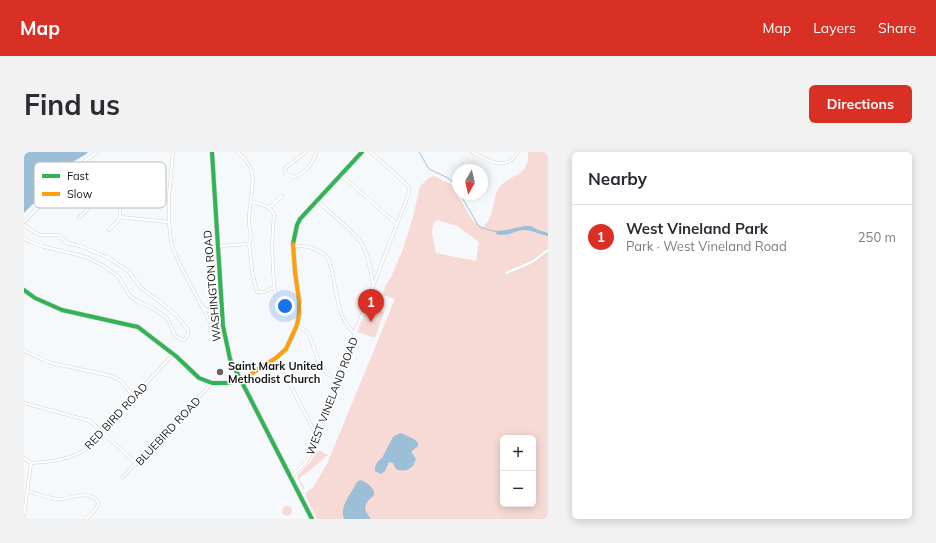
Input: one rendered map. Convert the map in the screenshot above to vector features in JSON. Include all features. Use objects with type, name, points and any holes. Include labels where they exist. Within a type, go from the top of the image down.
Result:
[{"type":"street","points":[[83,162],[97,152]]},
{"type":"street","points":[[173,152],[168,196],[171,243],[177,258],[218,337]]},
{"type":"street","name":"WASHINGTON ROAD","points":[[212,152],[223,326],[230,359],[312,519]]},
{"type":"street","points":[[238,152],[248,163],[252,171],[253,191],[249,222],[251,240],[249,244],[256,292],[264,292],[274,287]]},
{"type":"street","points":[[306,152],[285,168],[288,176],[293,177],[301,174],[308,167],[316,152]]},
{"type":"street","points":[[24,290],[35,298],[62,310],[138,327],[183,361],[199,378],[212,383],[228,383],[240,380],[257,371],[286,349],[297,325],[299,314],[300,300],[295,272],[294,247],[295,233],[300,219],[362,152]]},
{"type":"street","name":"WEST VINELAND ROAD","points":[[291,477],[307,461],[409,192],[409,188],[371,152]]},
{"type":"street","points":[[472,152],[489,161],[502,163],[511,160],[518,152]]},
{"type":"street","points":[[341,175],[397,224]]},
{"type":"street","points":[[269,208],[282,196]]},
{"type":"street","points":[[317,201],[356,236],[362,244],[370,266],[373,286]]},
{"type":"street","points":[[251,202],[269,208],[274,214],[272,245],[274,287],[279,307]]},
{"type":"street","points":[[24,239],[41,246],[86,257],[102,265],[118,276],[130,296],[166,318],[175,336],[182,340],[185,339],[188,334],[188,330],[177,316],[141,288],[131,274],[117,262],[92,252],[84,247],[67,243],[58,235],[39,235],[24,224],[39,208]]},
{"type":"street","points":[[78,218],[88,208]]},
{"type":"street","points":[[109,230],[120,217],[120,208]]},
{"type":"street","points":[[120,217],[169,222]]},
{"type":"street","points":[[217,246],[249,244]]},
{"type":"street","points":[[294,247],[298,245],[311,248],[328,258],[333,275],[338,305],[345,321],[352,331],[356,333]]},
{"type":"street","points":[[506,273],[532,262],[548,250]]},
{"type":"street","points":[[213,313],[219,310],[221,298]]},
{"type":"street","points":[[202,307],[219,318],[223,326]]},
{"type":"street","points":[[297,325],[306,330],[309,335],[325,372],[333,378],[338,379]]},
{"type":"street","points":[[24,351],[51,363],[112,376],[121,381],[134,397]]},
{"type":"street","name":"RED BIRD ROAD","points":[[31,463],[61,460],[74,456],[84,450],[173,354]]},
{"type":"street","points":[[276,358],[317,436]]},
{"type":"street","name":"BLUEBIRD ROAD","points":[[123,477],[137,464],[212,383]]},
{"type":"street","points":[[24,403],[90,421],[137,464]]},
{"type":"street","points":[[24,458],[31,463],[24,516]]},
{"type":"street","points":[[27,491],[58,499],[83,496],[94,498],[98,502],[98,505],[86,519]]},
{"type":"shaded area","points":[[528,152],[548,152],[548,519],[317,519],[305,494],[312,489],[327,464],[395,299],[383,295],[385,286],[391,277],[403,249],[413,217],[420,186],[429,178],[434,176],[452,185],[452,200],[461,200],[473,221],[482,227],[489,219],[499,188],[509,179],[523,171],[526,167]],"holes":[[[438,220],[457,226],[479,242],[476,261],[436,253],[432,229],[434,222]]]},
{"type":"shaded area","points":[[368,306],[384,312],[375,338],[358,332]]},
{"type":"shaded area","points":[[321,451],[328,455],[300,477],[299,479],[305,488],[303,489],[297,476],[312,460],[316,452]]},
{"type":"shaded area","points":[[285,506],[289,506],[291,507],[291,515],[285,516],[282,513],[282,509]]},
{"type":"water","points":[[24,152],[88,152],[72,162],[34,162],[34,203],[24,213]]},
{"type":"water","points":[[531,226],[548,233],[548,236],[526,230],[505,235],[496,234],[497,231]]},
{"type":"water","points":[[401,433],[414,439],[418,443],[418,446],[412,451],[416,459],[411,468],[403,471],[396,469],[393,463],[389,462],[385,471],[381,474],[375,471],[377,463],[382,458],[393,437]]},
{"type":"water","points":[[360,480],[370,486],[374,492],[374,495],[367,503],[365,508],[370,519],[344,519],[343,509],[347,499],[357,482]]},
{"type":"waterway","points":[[419,152],[429,169],[452,181]]},
{"type":"waterway","points":[[463,200],[478,225],[482,228],[497,232]]},
{"type":"traffic: fast","points":[[212,152],[223,326],[230,359],[312,519]]},
{"type":"traffic: fast","points":[[293,244],[297,225],[300,219],[362,152]]},
{"type":"traffic: fast","points":[[24,290],[35,298],[62,310],[138,327],[177,357],[199,378],[212,383],[228,383],[246,377]]},
{"type":"traffic: slow","points":[[246,377],[276,358],[286,349],[297,325],[299,300],[293,244]]},
{"type":"place","name":"West Vineland Park","points":[[371,322]]},
{"type":"place","name":"Saint Mark United Methodist Church","points":[[220,372]]}]
